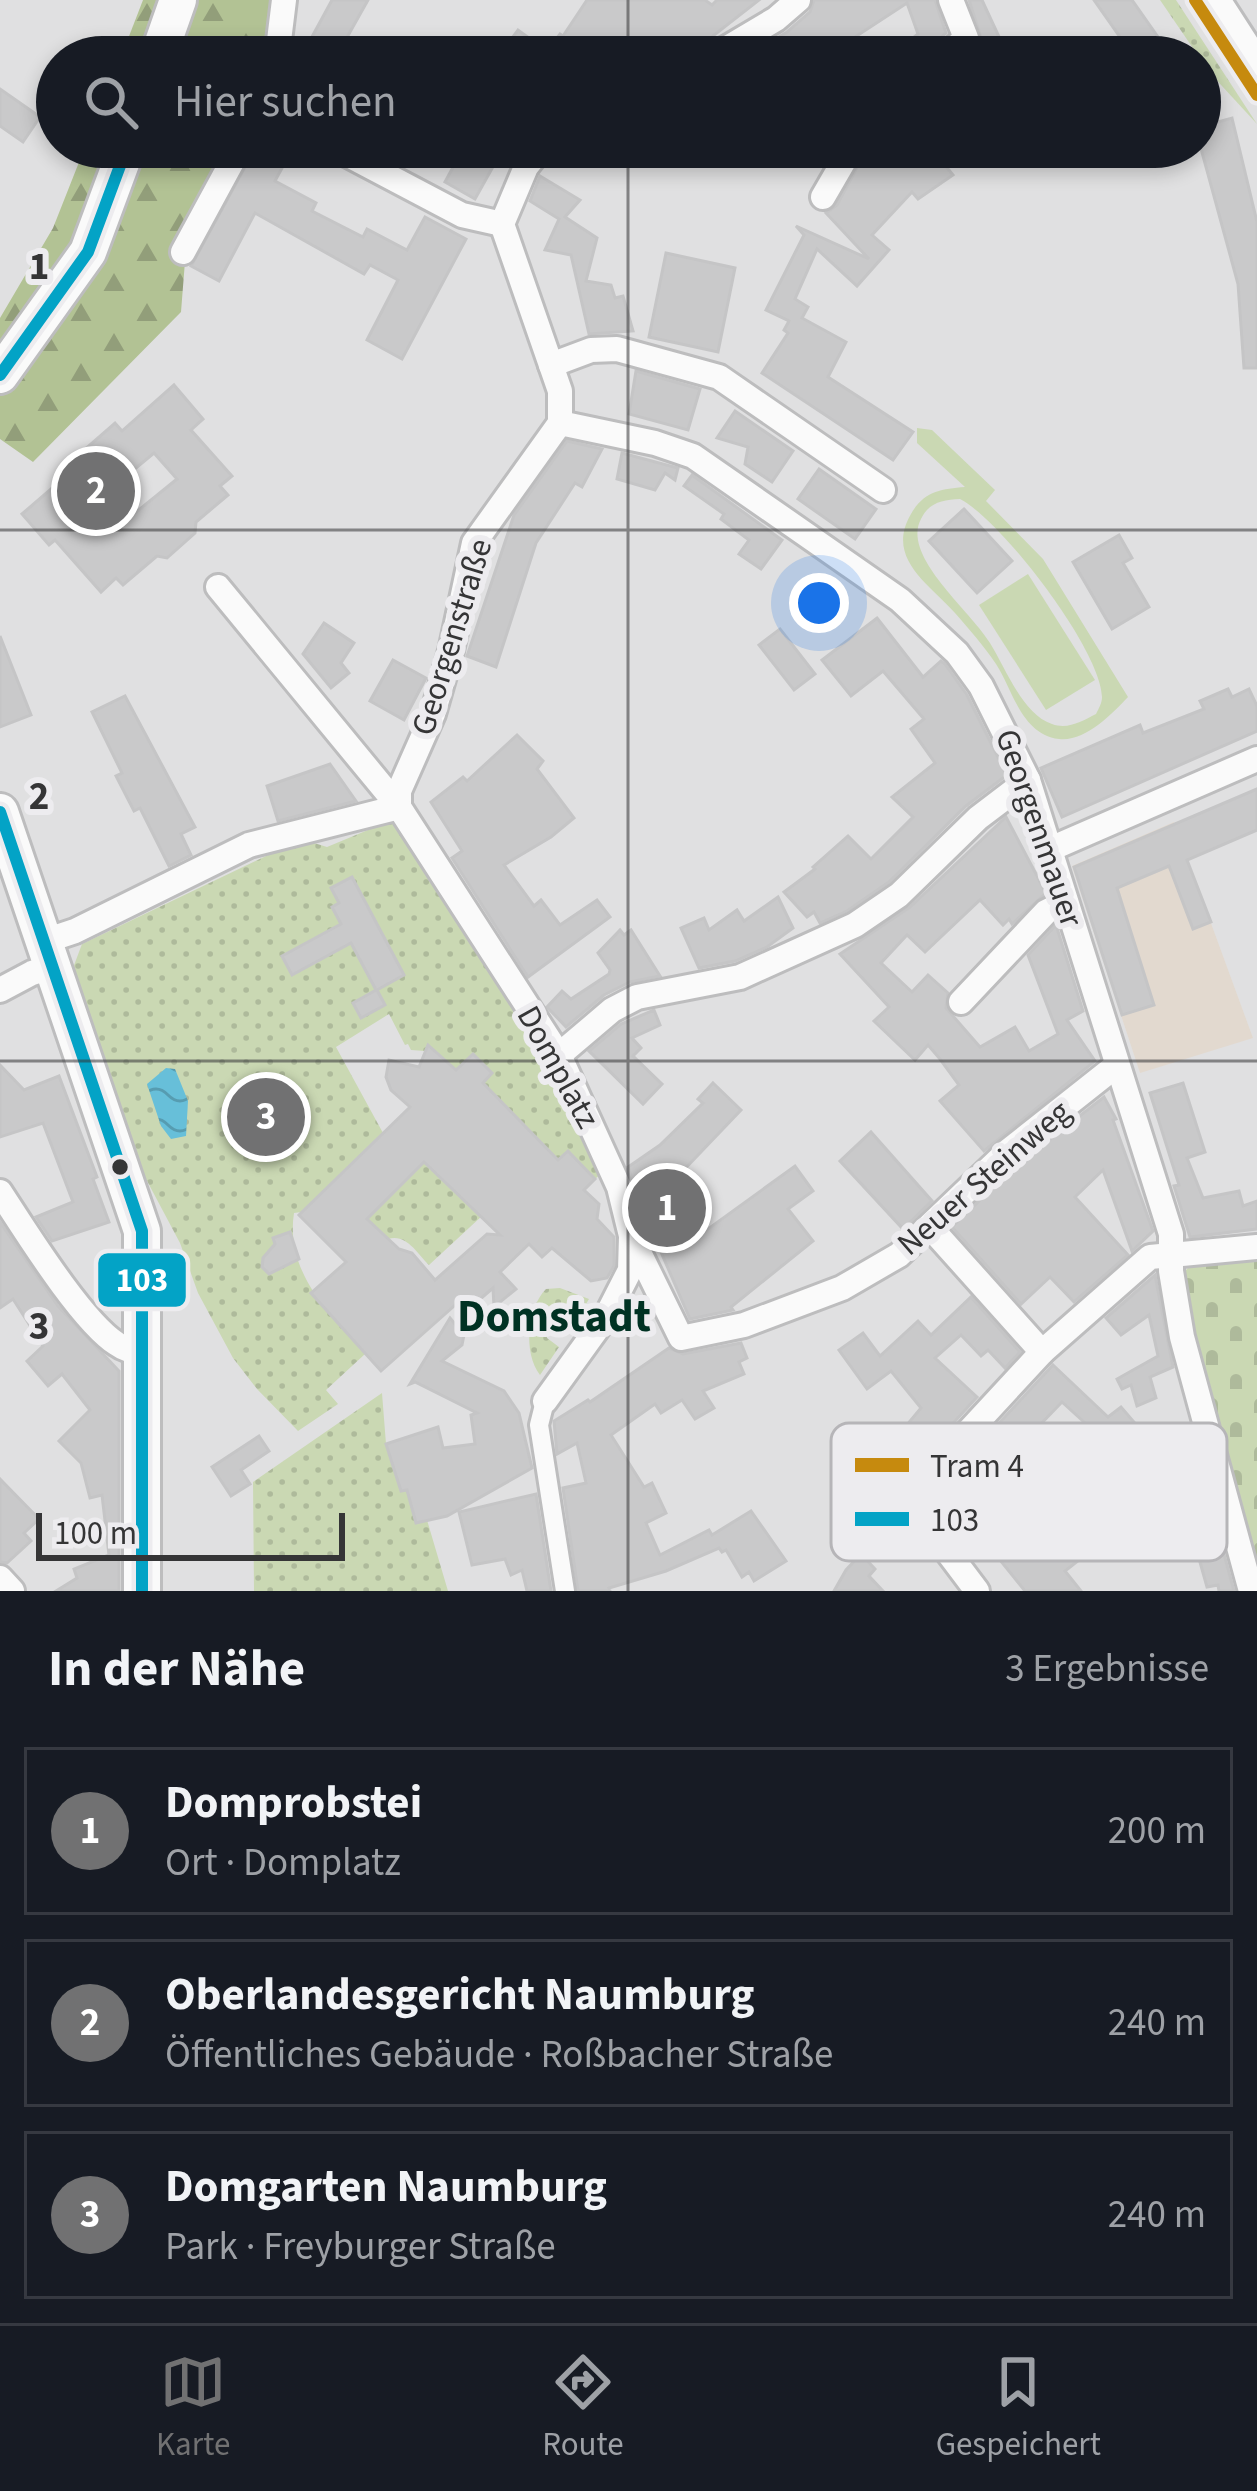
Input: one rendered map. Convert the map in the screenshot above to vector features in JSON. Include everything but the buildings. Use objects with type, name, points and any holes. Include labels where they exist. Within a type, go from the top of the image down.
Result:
[{"type":"main road","points":[[165,36],[178,0]]},
{"type":"main road","points":[[1213,0],[1257,68]]},
{"type":"main road","points":[[0,375],[88,252],[119,168]]},
{"type":"main road","points":[[0,812],[142,1231],[142,1591]]},
{"type":"street","points":[[280,36],[284,0]]},
{"type":"street","points":[[747,36],[798,0]]},
{"type":"street","points":[[951,0],[965,36]]},
{"type":"street","points":[[183,252],[229,168]]},
{"type":"street","points":[[374,168],[463,214],[502,224]]},
{"type":"street","points":[[526,168],[502,224],[560,391],[560,423]]},
{"type":"street","points":[[823,197],[840,168]]},
{"type":"street","points":[[551,365],[591,350],[617,350],[719,376],[884,490]]},
{"type":"street","name":"Georgenmauer","points":[[560,423],[655,442],[693,456],[900,601],[944,640],[982,686],[1028,780],[1171,1234],[1171,1271],[1182,1337],[1205,1423]]},
{"type":"street","name":"Georgenstraße","points":[[399,807],[399,791],[433,714],[451,651],[474,543],[560,423]]},
{"type":"street","name":"Domplatz","points":[[218,586],[399,807],[559,1055],[620,1187],[632,1237],[630,1270],[545,1401]]},
{"type":"street","points":[[1048,850],[1257,759]]},
{"type":"street","points":[[559,1055],[612,1010],[637,997],[740,977],[855,925],[899,895],[978,818],[1028,780]]},
{"type":"street","points":[[0,990],[32,973],[75,931],[249,845],[399,807]]},
{"type":"street","points":[[961,1002],[1046,912],[1066,902]]},
{"type":"street","name":"Neuer Steinweg","points":[[632,1237],[681,1338],[744,1325],[842,1288],[899,1255],[1007,1152],[1117,1065]]},
{"type":"street","points":[[0,1192],[64,1285],[104,1333],[115,1344],[144,1353]]},
{"type":"street","points":[[930,1227],[1042,1352]]},
{"type":"street","points":[[976,1423],[1042,1352],[1150,1257],[1257,1246]]},
{"type":"street","points":[[545,1401],[539,1425],[566,1591]]},
{"type":"street","name":"Georgenmauer","points":[[1227,1503],[1251,1591]]},
{"type":"street","points":[[951,1561],[970,1588]]},
{"type":"street","points":[[0,1578],[12,1591]]},
{"type":"shaded area","points":[[1174,822],[1253,1038],[1140,1073],[1072,866]]},
{"type":"green space","points":[[143,0],[278,0],[273,36],[129,36]]},
{"type":"green space","points":[[1160,0],[1176,0],[1200,36],[1185,36]]},
{"type":"green space","points":[[1221,69],[1257,124],[1221,85]]},
{"type":"green space","points":[[77,168],[221,168],[187,236],[181,312],[33,462],[0,439],[0,318],[53,228]]},
{"type":"green space","points":[[917,428],[932,430],[995,490],[986,501],[1043,559],[1128,697],[1088,732],[1059,739],[1036,729],[986,651],[913,569],[903,544],[911,514],[934,493],[965,487],[917,443]],"holes":[[[960,499],[1023,559],[1068,619],[1097,676],[1102,697],[1096,714],[1064,726],[1032,711],[990,643],[929,566],[917,534],[928,509]]]},
{"type":"green space","points":[[1028,574],[1095,680],[1046,710],[979,605]]},
{"type":"green space","points":[[392,820],[554,1059],[603,1172],[595,1179],[568,1151],[558,1160],[483,1083],[473,1054],[450,1077],[430,1046],[425,1051],[405,1045],[389,1014],[336,1047],[383,1133],[302,1212],[294,1213],[293,1234],[312,1290],[365,1354],[326,1390],[338,1404],[298,1431],[233,1358],[198,1293],[180,1243],[146,1179],[73,968],[82,944],[287,846],[314,843],[327,847]]},
{"type":"green space","points":[[425,1157],[466,1198],[470,1208],[483,1215],[429,1265],[406,1241],[388,1239],[363,1218]]},
{"type":"green space","points":[[1257,1258],[1257,1583],[1227,1466],[1227,1423],[1216,1423],[1194,1338],[1182,1274],[1189,1267]]},
{"type":"green space","points":[[560,1288],[589,1299],[574,1324],[558,1317],[546,1330],[547,1338],[559,1347],[540,1375],[529,1343],[531,1319],[546,1289]]},
{"type":"green space","points":[[382,1393],[386,1444],[401,1491],[407,1490],[416,1522],[427,1520],[448,1591],[254,1591],[253,1482]]},
{"type":"water","points":[[166,1068],[175,1069],[188,1101],[186,1136],[171,1139],[161,1126],[147,1084]]},
{"type":"tram line","name":"4","points":[[1195,0],[1218,36]]},
{"type":"tram line","name":"4","points":[[1221,40],[1257,95]]},
{"type":"transit line","name":"103","points":[[0,375],[88,252],[119,168]]},
{"type":"transit line","name":"103","points":[[0,812],[142,1231],[142,1591]]},
{"type":"place","name":"Oberlandesgericht Naumburg","points":[[96,491]]},
{"type":"place","name":"Domgarten Naumburg","points":[[266,1117]]},
{"type":"place","name":"Domprobstei","points":[[667,1208]]},
{"type":"district","name":"Domstadt","points":[[554,1317]]}]
